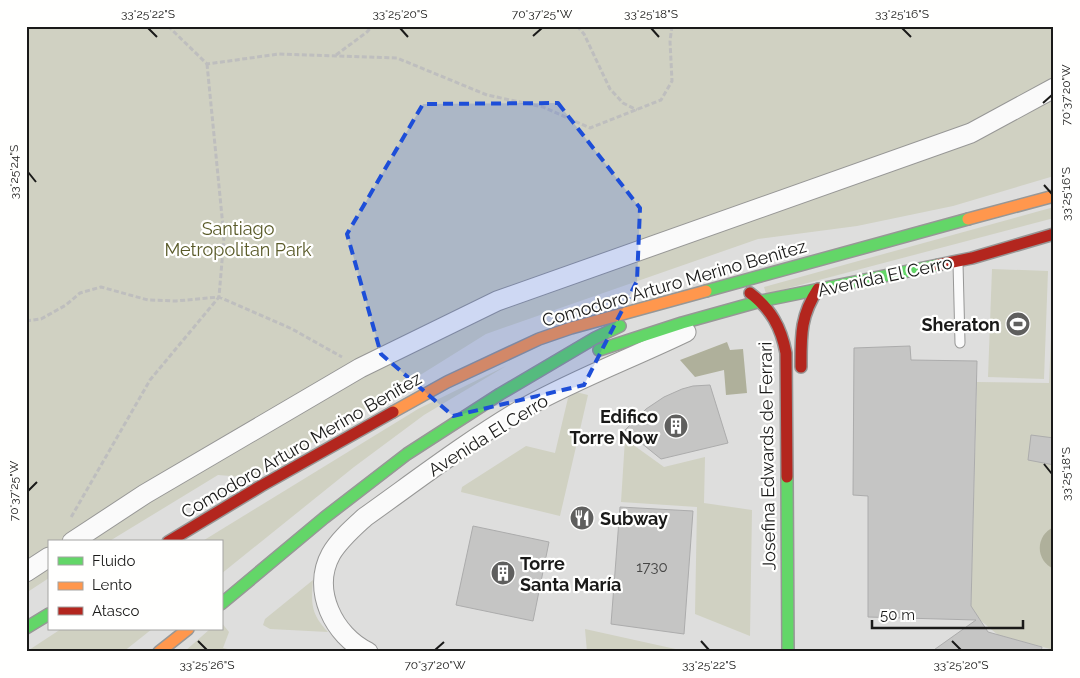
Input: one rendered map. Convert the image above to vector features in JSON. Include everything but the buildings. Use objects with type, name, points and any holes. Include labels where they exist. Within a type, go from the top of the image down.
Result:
[{"type":"street","points":[[69,533],[146,494],[360,368],[496,301],[971,133],[1054,88]]},
{"type":"street","name":"Comodoro Arturo Merino Benítez","points":[[171,540],[261,486],[447,382],[539,339],[571,328],[1054,196]]},
{"type":"street","name":"Avenida El Cerro","points":[[551,365],[761,301],[958,260],[1054,234]]},
{"type":"street","name":"Josefina Edwards de Ferrari","points":[[732,284],[744,289],[761,301],[779,324],[784,338],[786,353],[789,652]]},
{"type":"street","name":"Josefina Edwards de Ferrari","points":[[801,380],[801,331],[803,315],[808,302],[818,289]]},
{"type":"street","name":"Avenida El Cerro","points":[[222,603],[324,518],[400,459],[492,399],[595,338],[680,298]]},
{"type":"street","name":"Avenida El Cerro","points":[[368,652],[343,634],[330,613],[324,591],[323,579],[331,554],[351,530],[365,517],[497,425],[556,392],[678,336],[715,315]]},
{"type":"street","points":[[26,572],[48,558]]},
{"type":"street","points":[[26,628],[48,615]]},
{"type":"street","points":[[159,652],[187,630]]},
{"type":"street","name":"Josefina Edwards de Ferrari","points":[[789,652],[800,632]]},
{"type":"lane","points":[[958,260],[960,343]]},
{"type":"path","points":[[69,533],[150,380],[219,297],[224,238],[207,64],[168,26]]},
{"type":"path","points":[[335,56],[367,32],[372,26]]},
{"type":"path","points":[[577,26],[584,34],[610,89],[623,104],[636,110]]},
{"type":"path","points":[[207,64],[279,54],[397,58],[488,95],[543,107],[590,128],[661,100],[672,81],[670,41],[672,26]]},
{"type":"path","points":[[26,320],[41,319],[66,305],[80,293],[101,287],[148,300],[219,297],[292,329],[360,368]]},
{"type":"highlighted area","points":[[558,103],[640,208],[637,281],[584,385],[453,416],[381,354],[347,234],[423,104]]},
{"type":"green space","name":"Santiago Metropolitan Park","points":[[26,26],[1054,26],[1054,176],[953,206],[857,226],[758,239],[486,334],[255,478],[218,475],[111,540],[48,540],[48,579],[26,593]]},
{"type":"green space","points":[[1054,207],[1054,218],[766,294],[764,287]]},
{"type":"green space","points":[[1054,268],[1054,650],[998,635],[980,620],[971,606],[977,382],[1049,383]]},
{"type":"green space","name":"Sheraton","points":[[992,269],[1048,271],[1044,379],[988,377]]},
{"type":"green space","points":[[506,366],[424,415],[354,467],[222,573],[222,540],[204,540],[418,409]]},
{"type":"green space","points":[[576,392],[588,395],[560,516],[461,492],[462,487],[526,446],[555,453],[568,398]]},
{"type":"green space","points":[[625,439],[664,467],[705,457],[704,503],[752,510],[750,636],[695,614],[697,507],[621,502]]},
{"type":"green space","points":[[313,580],[313,608],[318,620],[328,632],[270,629],[263,625],[265,619]]},
{"type":"green space","points":[[222,623],[229,632],[223,648],[242,652],[184,652],[209,630],[222,630]]},
{"type":"green space","points":[[585,629],[689,652],[587,652]]},
{"type":"green space","points":[[59,630],[151,630],[123,652],[26,652]]},
{"type":"shaded area","points":[[727,342],[730,350],[743,349],[747,393],[726,395],[724,370],[695,377],[680,360]]},
{"type":"shaded area","points":[[1054,527],[1054,569],[1043,560],[1040,548],[1043,536]]},
{"type":"traffic: fast","points":[[706,291],[968,219]]},
{"type":"traffic: fast","points":[[599,350],[682,323],[761,301],[938,265]]},
{"type":"traffic: fast","points":[[222,603],[324,518],[407,454],[500,394],[595,338],[620,326]]},
{"type":"traffic: fast","points":[[787,477],[788,652]]},
{"type":"traffic: fast","points":[[26,628],[48,615]]},
{"type":"traffic: slow","points":[[968,219],[1054,196]]},
{"type":"traffic: slow","points":[[393,412],[447,382],[539,339],[571,328],[706,291]]},
{"type":"traffic: slow","points":[[159,652],[187,630]]},
{"type":"traffic: jam","points":[[938,265],[972,258],[1054,234]]},
{"type":"traffic: jam","points":[[801,367],[803,326],[808,308],[818,289]]},
{"type":"traffic: jam","points":[[750,293],[764,305],[774,319],[786,353],[787,477]]},
{"type":"traffic: jam","points":[[171,540],[261,486],[393,412]]},
{"type":"place","name":"Sheraton","points":[[1018,324]]},
{"type":"place","name":"Edifico Torre Now","points":[[676,426]]},
{"type":"place","name":"Subway","points":[[582,518]]},
{"type":"place","name":"Torre Santa María","points":[[503,573]]}]
